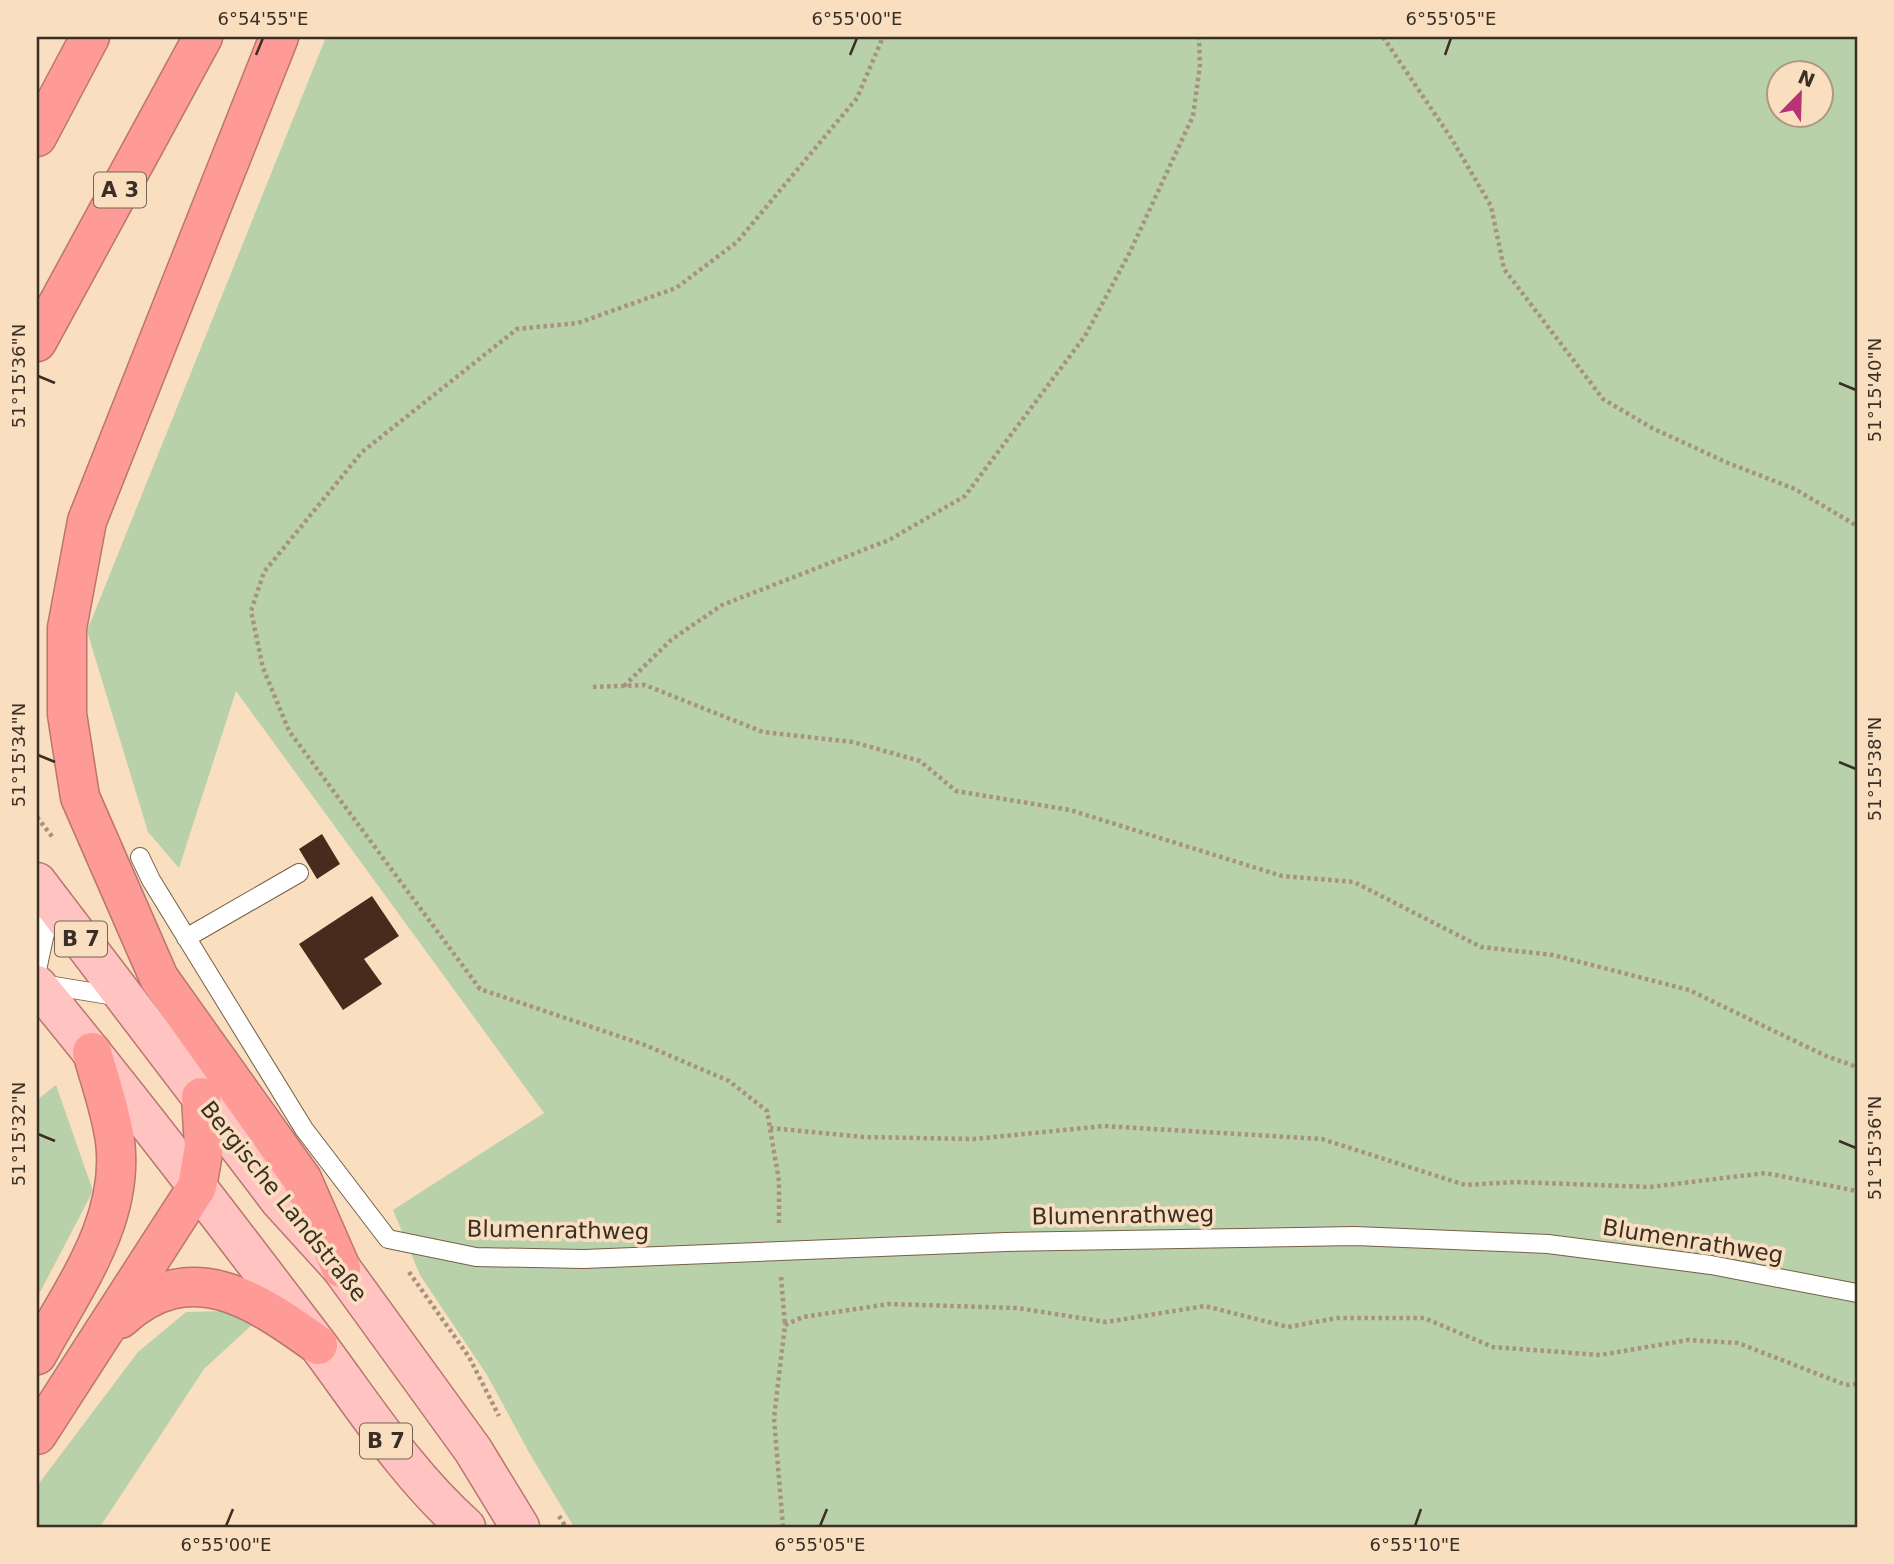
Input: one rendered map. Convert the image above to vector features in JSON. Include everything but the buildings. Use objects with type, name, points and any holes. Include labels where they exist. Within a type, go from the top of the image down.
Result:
[{"type":"highway","points":[[37,137],[90,37]]},
{"type":"highway","name":"A 3","points":[[37,342],[203,37]]},
{"type":"highway","points":[[279,37],[87,521],[67,628],[66,714],[80,797],[159,978],[302,1179],[341,1268]]},
{"type":"highway","points":[[37,1355],[105,1230],[114,1197],[114,1140],[92,1052]]},
{"type":"highway","points":[[37,1435],[197,1187],[204,1147],[201,1097]]},
{"type":"highway","points":[[103,1334],[147,1297],[178,1287],[207,1287],[237,1295],[267,1308],[318,1345]]},
{"type":"main road","name":"Bergische Landstraße","points":[[44,891],[280,1201],[341,1268],[473,1450],[520,1527]]},
{"type":"main road","name":"B 7","points":[[37,984],[318,1345],[384,1438],[441,1505],[466,1527]]},
{"type":"lane","points":[[141,857],[186,938],[304,1129],[388,1239]]},
{"type":"lane","points":[[186,938],[299,873]]},
{"type":"lane","points":[[37,970],[44,891]]},
{"type":"lane","points":[[37,984],[124,998]]},
{"type":"lane","name":"Blumenrathweg","points":[[388,1239],[476,1256],[584,1258],[1006,1241],[1355,1236],[1548,1244],[1711,1265],[1857,1293]]},
{"type":"path","points":[[883,37],[857,98],[737,242],[677,288],[578,323],[517,328],[362,452],[264,572],[251,611],[263,668],[289,731],[480,989],[633,1041],[729,1081],[767,1111],[770,1128],[864,1137],[974,1139],[1104,1126],[1322,1139],[1465,1185],[1516,1182],[1650,1186],[1765,1173],[1857,1191]]},
{"type":"path","points":[[623,686],[671,640],[722,605],[889,540],[965,496],[1085,336],[1130,252],[1193,116],[1200,65],[1199,37]]},
{"type":"path","points":[[1383,37],[1451,138],[1491,206],[1504,269],[1603,399],[1652,428],[1728,463],[1795,489],[1857,526]]},
{"type":"path","points":[[593,687],[645,685],[763,732],[853,742],[920,761],[956,791],[1070,810],[1282,876],[1354,883],[1481,947],[1553,955],[1689,989],[1826,1056],[1857,1067]]},
{"type":"path","points":[[388,1239],[469,1357],[504,1426]]},
{"type":"path","points":[[783,1527],[774,1418],[785,1325],[803,1317],[889,1304],[1017,1308],[1106,1322],[1205,1306],[1287,1327],[1337,1318],[1424,1318],[1493,1347],[1600,1355],[1688,1340],[1738,1343],[1846,1385],[1857,1384]]},
{"type":"path","points":[[551,1505],[566,1527]]},
{"type":"green space","points":[[326,37],[1857,37],[1857,1527],[574,1527],[487,1375],[420,1275],[393,1210],[544,1113],[236,691],[179,868],[148,832],[87,631]]},
{"type":"green space","points":[[56,1085],[93,1191],[37,1298],[37,1100]]},
{"type":"green space","points":[[224,1311],[254,1323],[204,1369],[100,1527],[37,1527],[37,1486],[138,1352],[186,1312]]}]
